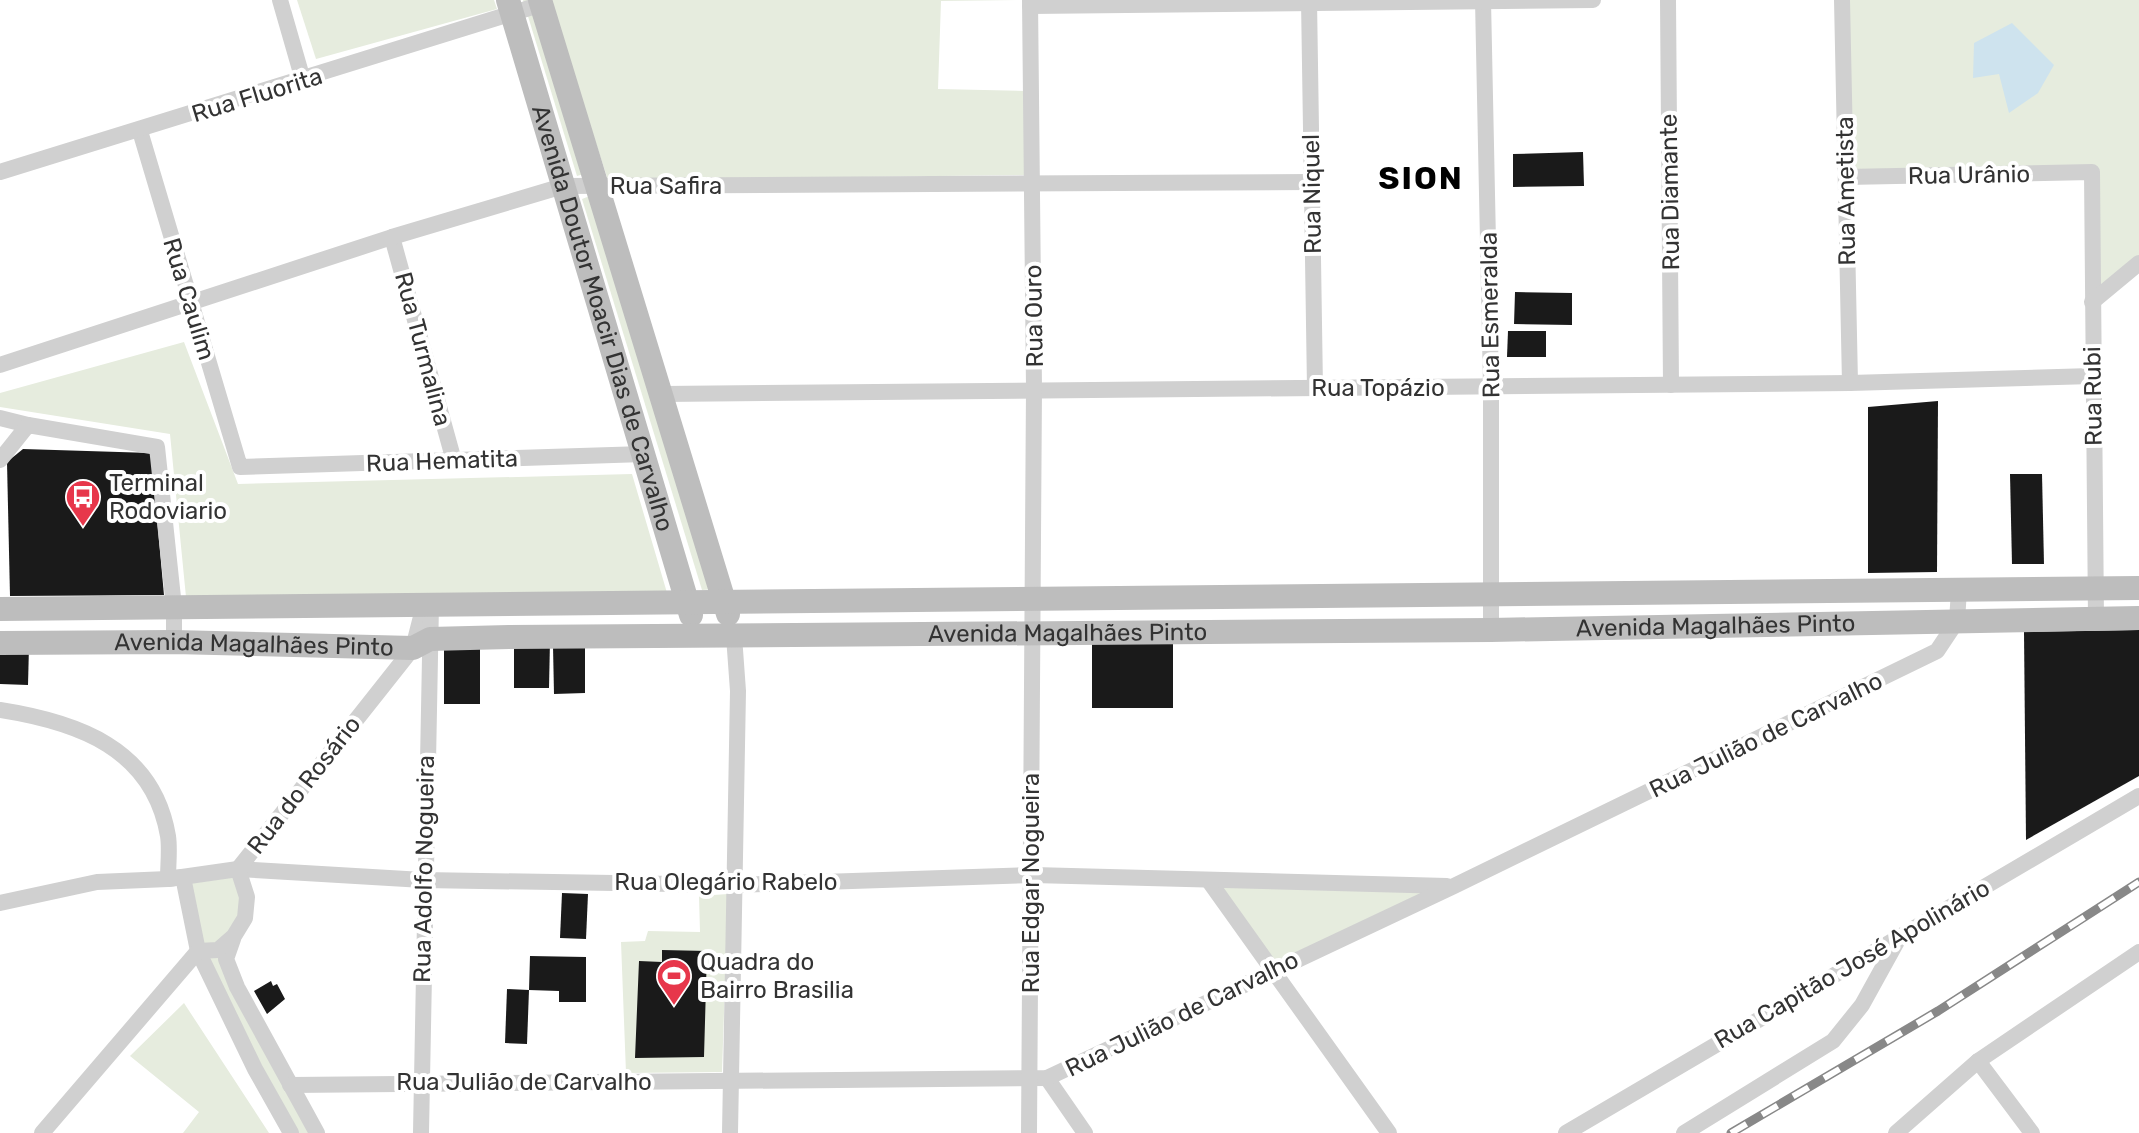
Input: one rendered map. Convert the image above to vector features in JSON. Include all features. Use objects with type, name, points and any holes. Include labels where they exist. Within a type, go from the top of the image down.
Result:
[{"type":"main road","name":"Avenida Doutor Moacir Dias de Carvalho","points":[[541,2],[663,394],[734,636]]},
{"type":"main road","name":"Avenida Doutor Moacir Dias de Carvalho","points":[[510,7],[689,603],[695,636]]},
{"type":"main road","name":"Avenida Magalhães Pinto","points":[[0,609],[2139,588]]},
{"type":"main road","points":[[912,634],[913,600]]},
{"type":"main road","name":"Avenida Magalhães Pinto","points":[[0,643],[421,643],[695,636],[1491,630],[2139,618]]},
{"type":"street","points":[[280,0],[303,80]]},
{"type":"street","points":[[1030,3],[1593,0]]},
{"type":"street","name":"Rua Diamante","points":[[1668,0],[1671,385]]},
{"type":"street","name":"Rua Ametista","points":[[1842,0],[1850,383]]},
{"type":"street","name":"Rua Esmeralda","points":[[1483,1],[1491,387],[1491,630]]},
{"type":"street","name":"Rua Fluorita","points":[[0,172],[303,80],[510,7],[541,2]]},
{"type":"street","name":"Rua Niquel","points":[[1309,2],[1315,388]]},
{"type":"street","name":"Rua Ouro","points":[[1030,3],[1034,388],[1032,633]]},
{"type":"street","name":"Rua Caulim","points":[[140,131],[240,467]]},
{"type":"street","name":"Rua Urânio","points":[[1846,177],[2092,172]]},
{"type":"street","name":"Rua Rubi","points":[[2092,172],[2096,619]]},
{"type":"street","name":"Rua Safira","points":[[0,365],[392,237],[563,186],[1312,182]]},
{"type":"street","name":"Rua Turmalina","points":[[392,237],[454,461]]},
{"type":"street","points":[[2092,302],[2139,263]]},
{"type":"street","name":"Rua Topázio","points":[[663,394],[1034,388],[1850,383],[2092,376]]},
{"type":"street","points":[[0,418],[157,447],[174,607],[174,642]]},
{"type":"street","points":[[0,460],[28,425]]},
{"type":"street","name":"Rua Hematita","points":[[240,467],[644,454]]},
{"type":"street","points":[[1957,621],[1959,590]]},
{"type":"street","name":"Rua do Rosário","points":[[317,1133],[237,987],[226,959],[234,936],[245,918],[247,897],[238,869],[421,643],[427,604]]},
{"type":"street","name":"Rua Julião de Carvalho","points":[[290,1085],[1038,1078],[1454,886],[1937,651],[1957,621]]},
{"type":"street","name":"Rua Edgar Nogueira","points":[[1029,1133],[1038,1078],[1032,633]]},
{"type":"street","points":[[730,1133],[738,691],[734,636]]},
{"type":"street","name":"Rua Adolfo Nogueira","points":[[421,643],[421,1133]]},
{"type":"street","points":[[0,710],[87,731],[122,752],[145,779],[168,836],[168,879],[183,877],[202,958],[255,1069],[291,1133]]},
{"type":"street","name":"Rua Capitão José Apolinário","points":[[1566,1133],[2139,796]]},
{"type":"street","name":"Rua Olegário Rabelo","points":[[1,903],[97,882],[168,879],[238,869],[423,880],[735,885],[1033,875],[1454,886]]},
{"type":"street","points":[[1209,881],[1389,1133]]},
{"type":"street","points":[[42,1133],[202,958],[218,950],[234,936]]},
{"type":"street","points":[[1684,1133],[1833,1041],[1862,1005],[1899,937]]},
{"type":"street","points":[[1896,1133],[1978,1061],[2139,952]]},
{"type":"street","points":[[1978,1061],[2032,1133]]},
{"type":"street","points":[[1038,1078],[1085,1133]]},
{"type":"shaded area","points":[[297,0],[494,0],[497,9],[316,59]]},
{"type":"shaded area","points":[[523,0],[534,0],[587,173],[577,176]]},
{"type":"shaded area","points":[[549,0],[1019,0],[941,1],[938,89],[1026,91],[1026,175],[608,180]]},
{"type":"shaded area","points":[[1842,0],[2139,0],[2139,263],[2092,302],[2092,173],[1846,177]]},
{"type":"shaded area","points":[[595,194],[715,589],[702,590],[582,199]]},
{"type":"shaded area","points":[[184,342],[238,484],[632,474],[670,603],[186,597],[170,434],[0,407],[0,393]]},
{"type":"shaded area","points":[[238,869],[247,897],[234,936],[198,951],[183,877]]},
{"type":"shaded area","points":[[1209,881],[1454,886],[1272,970]]},
{"type":"shaded area","name":"Quadra do Bairro Brasilia","points":[[728,894],[722,1072],[626,1073],[621,942],[645,941],[648,931],[700,932],[699,896]]},
{"type":"shaded area","points":[[204,953],[219,954],[313,1133],[295,1133]]},
{"type":"shaded area","points":[[184,1003],[269,1133],[183,1133],[199,1112],[130,1056]]},
{"type":"water","points":[[2012,23],[2054,65],[2038,93],[2009,113],[1999,74],[1973,78],[1974,43]]},
{"type":"building","points":[[1583,152],[1584,186],[1513,187],[1513,154]]},
{"type":"building","points":[[1515,292],[1572,293],[1572,325],[1514,324]]},
{"type":"building","points":[[1508,331],[1546,331],[1546,357],[1507,357]]},
{"type":"building","points":[[1938,401],[1937,572],[1868,573],[1868,407]]},
{"type":"building","name":"Terminal Rodoviario","points":[[23,449],[151,453],[164,595],[10,596],[7,462]]},
{"type":"building","points":[[2010,474],[2042,474],[2044,564],[2012,564]]},
{"type":"building","points":[[2139,630],[2139,776],[2026,840],[2024,632]]},
{"type":"building","points":[[514,640],[550,640],[549,688],[514,688]]},
{"type":"building","points":[[1092,641],[1173,641],[1173,708],[1092,708]]},
{"type":"building","points":[[0,646],[29,646],[28,685],[0,684]]},
{"type":"building","points":[[553,646],[585,646],[585,693],[554,694]]},
{"type":"building","points":[[480,648],[480,704],[444,704],[444,649]]},
{"type":"building","points":[[562,893],[588,894],[586,939],[560,938]]},
{"type":"building","points":[[662,950],[707,951],[704,1057],[635,1058],[639,961],[662,962]]},
{"type":"building","points":[[530,956],[586,957],[586,1002],[559,1002],[559,991],[529,990]]},
{"type":"building","points":[[271,981],[273,986],[277,984],[285,999],[267,1014],[254,991]]},
{"type":"building","points":[[507,989],[529,990],[527,1044],[505,1043]]},
{"type":"railway","points":[[1731,1133],[1938,1011],[2139,882]]},
{"type":"place","name":"Terminal Rodoviario","points":[[83,528]]},
{"type":"place","name":"Quadra do Bairro Brasilia","points":[[674,1007]]},
{"type":"district","name":"SION","points":[[1421,178]]}]
